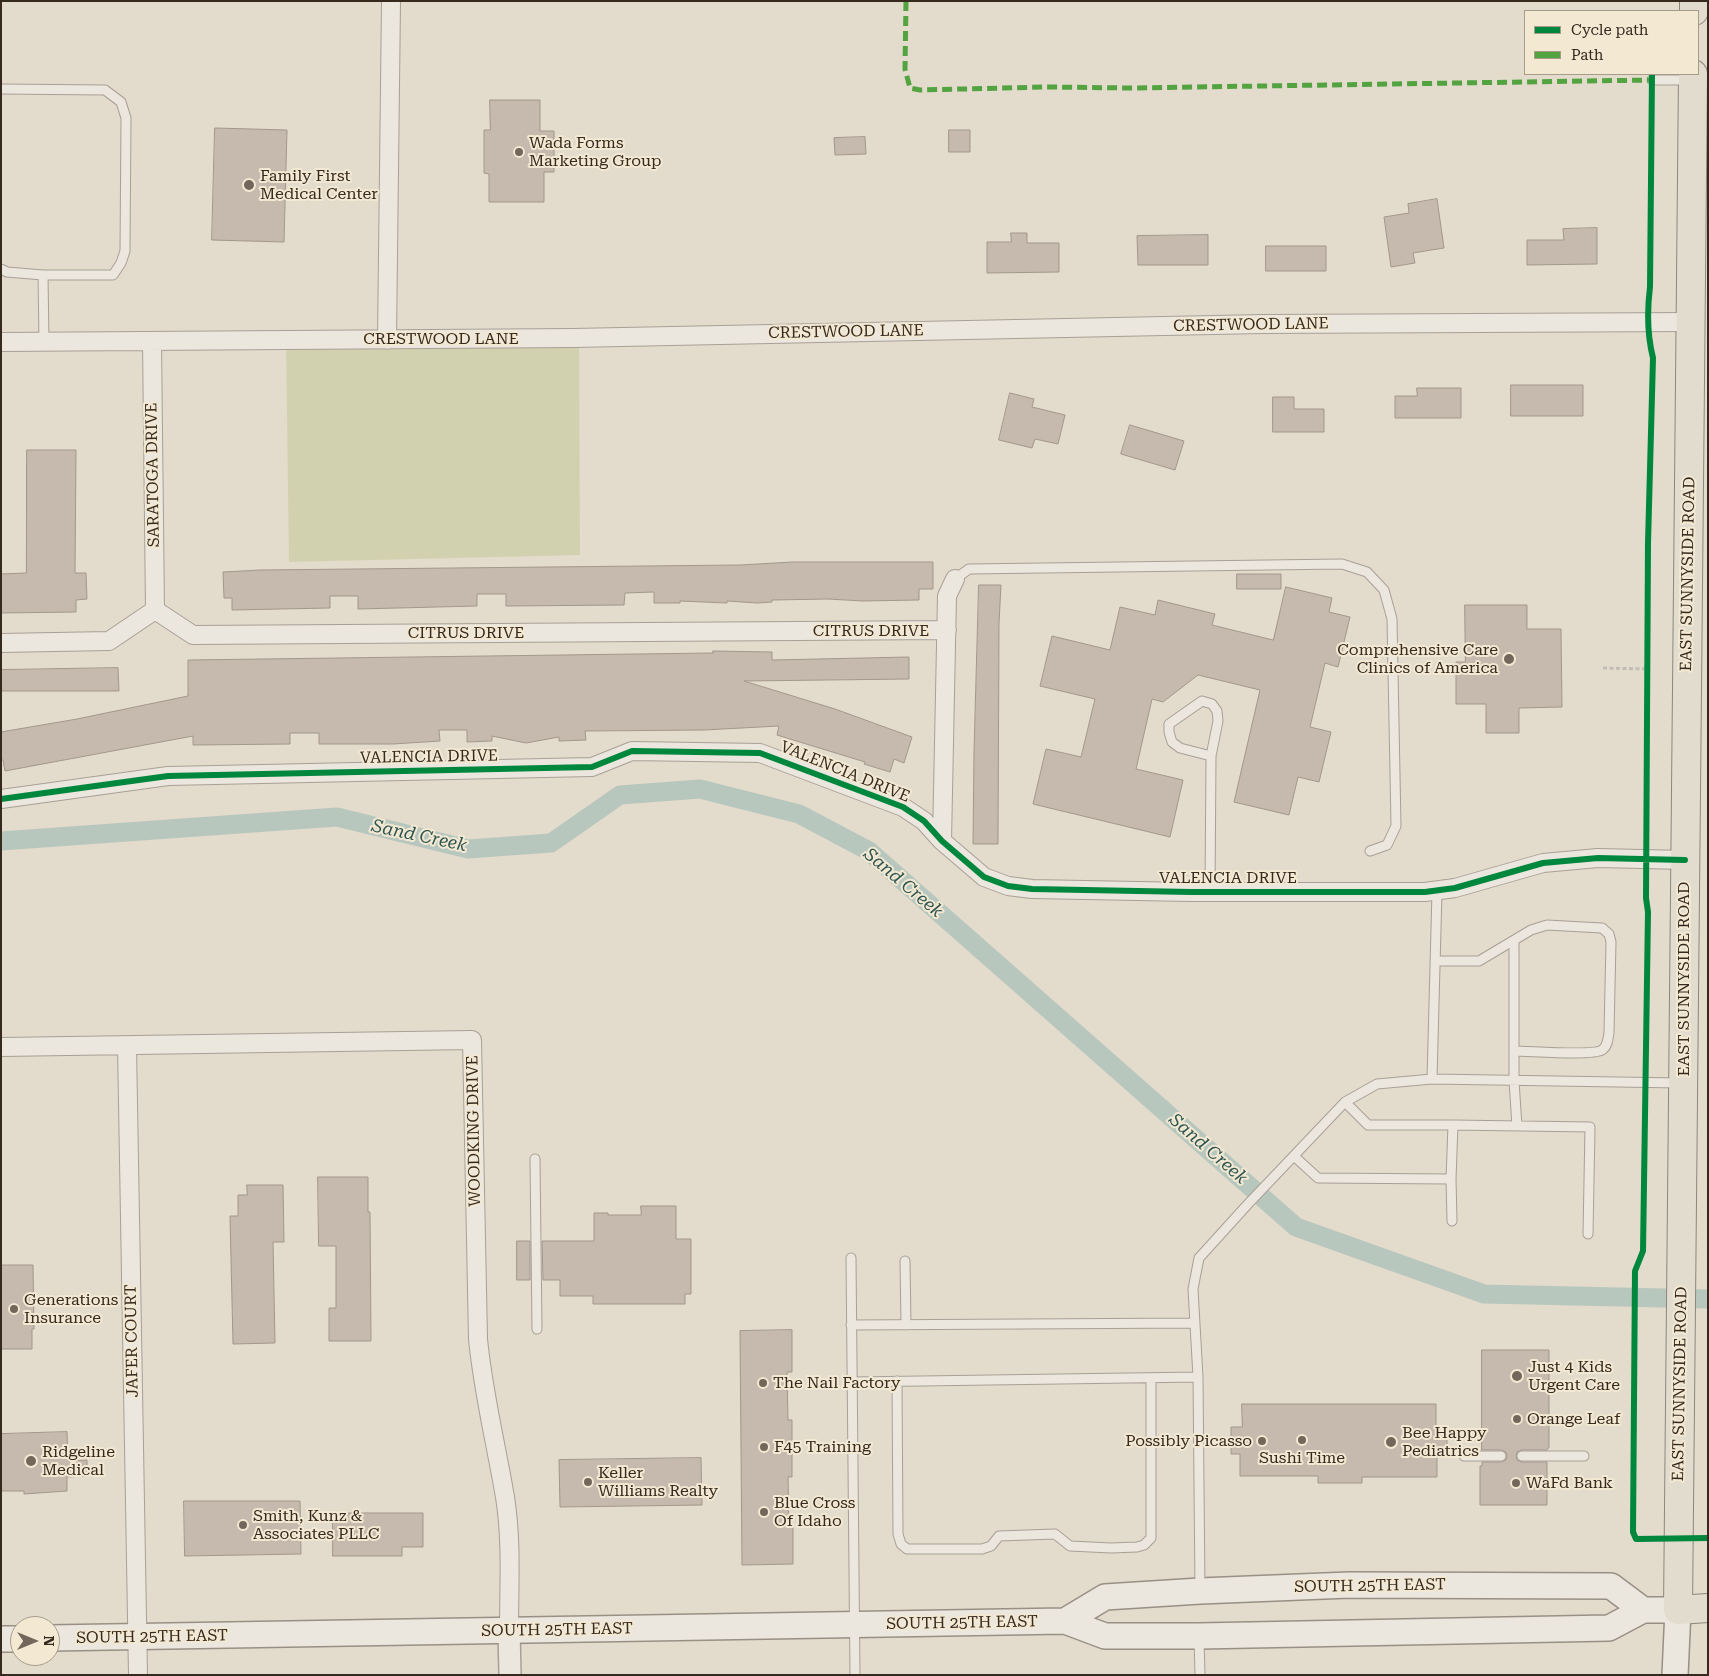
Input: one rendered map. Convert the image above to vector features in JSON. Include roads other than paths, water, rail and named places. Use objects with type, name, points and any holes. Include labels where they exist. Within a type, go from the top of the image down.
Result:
[{"type":"main road","name":"EAST SUNNYSIDE ROAD","points":[[1676,1675],[1682,1317],[1685,860],[1699,322],[1693,77]]},
{"type":"main road","name":"SOUTH 25TH EAST","points":[[1065,1621],[1105,1598],[1200,1591],[1349,1585],[1611,1586],[1643,1610]]},
{"type":"main road","name":"SOUTH 25TH EAST","points":[[60,1638],[1065,1621],[1105,1636],[1200,1636],[1609,1628],[1643,1610],[1708,1608]]},
{"type":"street","points":[[387,340],[390,1]]},
{"type":"street","name":"CRESTWOOD LANE","points":[[1,342],[573,338],[1263,324],[1699,322]]},
{"type":"street","name":"SARATOGA DRIVE","points":[[152,341],[155,610]]},
{"type":"street","points":[[942,841],[947,596],[955,579]]},
{"type":"street","points":[[1,643],[109,641],[155,610]]},
{"type":"street","name":"CITRUS DRIVE","points":[[155,610],[193,635],[947,630]]},
{"type":"street","name":"VALENCIA DRIVE","points":[[1,800],[168,776],[592,767],[632,751],[760,753],[903,807],[924,821],[942,841],[984,877],[1008,886],[1032,890],[1425,892],[1455,888],[1543,863],[1598,858],[1685,860]]},
{"type":"street","name":"WOODKING DRIVE","points":[[1,1047],[472,1040],[478,1339],[482,1376],[505,1498],[510,1544],[510,1630]]},
{"type":"street","name":"JAFER COURT","points":[[127,1046],[138,1675]]},
{"type":"street","points":[[510,1630],[510,1675]]},
{"type":"lane","points":[[1652,80],[1693,77]]},
{"type":"lane","points":[[1,89],[105,90],[121,102],[126,118],[125,252],[113,276],[43,275],[7,272],[1,269]]},
{"type":"lane","points":[[43,275],[44,342]]},
{"type":"lane","points":[[955,579],[969,569],[1342,564],[1366,572],[1384,590],[1392,618],[1396,826],[1387,845],[1370,851]]},
{"type":"lane","points":[[1210,892],[1211,756],[1218,721],[1212,704],[1202,701],[1170,724],[1169,732],[1172,742],[1180,748],[1211,756]]},
{"type":"lane","points":[[1432,1079],[1437,891]]},
{"type":"lane","points":[[1435,961],[1478,960],[1531,930],[1547,925],[1602,928],[1609,934],[1611,942],[1609,1032],[1606,1046],[1600,1052],[1586,1053],[1515,1051]]},
{"type":"lane","points":[[1514,941],[1514,1081],[1517,1126]]},
{"type":"lane","points":[[1200,1591],[1198,1377],[1192,1289],[1199,1258],[1248,1204],[1295,1157],[1345,1102],[1377,1084],[1432,1079],[1683,1083]]},
{"type":"lane","points":[[1345,1102],[1368,1125],[1590,1127],[1588,1234]]},
{"type":"lane","points":[[1452,1221],[1453,1125]]},
{"type":"lane","points":[[1295,1157],[1318,1178],[1451,1179]]},
{"type":"lane","points":[[535,1160],[537,1329]]},
{"type":"lane","points":[[851,1258],[855,1675]]},
{"type":"lane","points":[[905,1261],[906,1325]]},
{"type":"lane","points":[[851,1325],[1194,1323]]},
{"type":"lane","points":[[852,1382],[1198,1377]]},
{"type":"lane","points":[[897,1381],[898,1534],[902,1544],[908,1550],[982,1549],[991,1546],[999,1536],[1055,1534],[1070,1546],[1110,1548],[1137,1547],[1144,1545],[1151,1538],[1151,1378]]},
{"type":"lane","points":[[1464,1456],[1501,1456]]},
{"type":"lane","points":[[1522,1456],[1584,1456]]},
{"type":"lane","points":[[1200,1636],[1200,1675]]},
{"type":"waterway","name":"Sand Creek","points":[[1,841],[337,817],[468,849],[551,843],[620,795],[700,789],[799,814],[869,851],[1296,1227],[1484,1294],[1708,1299]]},
{"type":"place","name":"Wada Forms Marketing Group","points":[[519,152]]},
{"type":"place","name":"Family First Medical Center","points":[[249,185]]},
{"type":"place","name":"Comprehensive Care Clinics of America","points":[[1509,659]]},
{"type":"place","name":"Generations Insurance","points":[[14,1309]]},
{"type":"place","name":"Just 4 Kids Urgent Care","points":[[1517,1376]]},
{"type":"place","name":"The Nail Factory","points":[[763,1383]]},
{"type":"place","name":"Orange Leaf","points":[[1517,1419]]},
{"type":"place","name":"Sushi Time","points":[[1302,1440]]},
{"type":"place","name":"Possibly Picasso","points":[[1262,1441]]},
{"type":"place","name":"Bee Happy Pediatrics","points":[[1391,1442]]},
{"type":"place","name":"F45 Training","points":[[764,1447]]},
{"type":"place","name":"Ridgeline Medical","points":[[31,1461]]},
{"type":"place","name":"Keller Williams Realty","points":[[588,1482]]},
{"type":"place","name":"WaFd Bank","points":[[1516,1483]]},
{"type":"place","name":"Blue Cross Of Idaho","points":[[764,1512]]},
{"type":"place","name":"Smith, Kunz & Associates PLLC","points":[[243,1525]]}]
